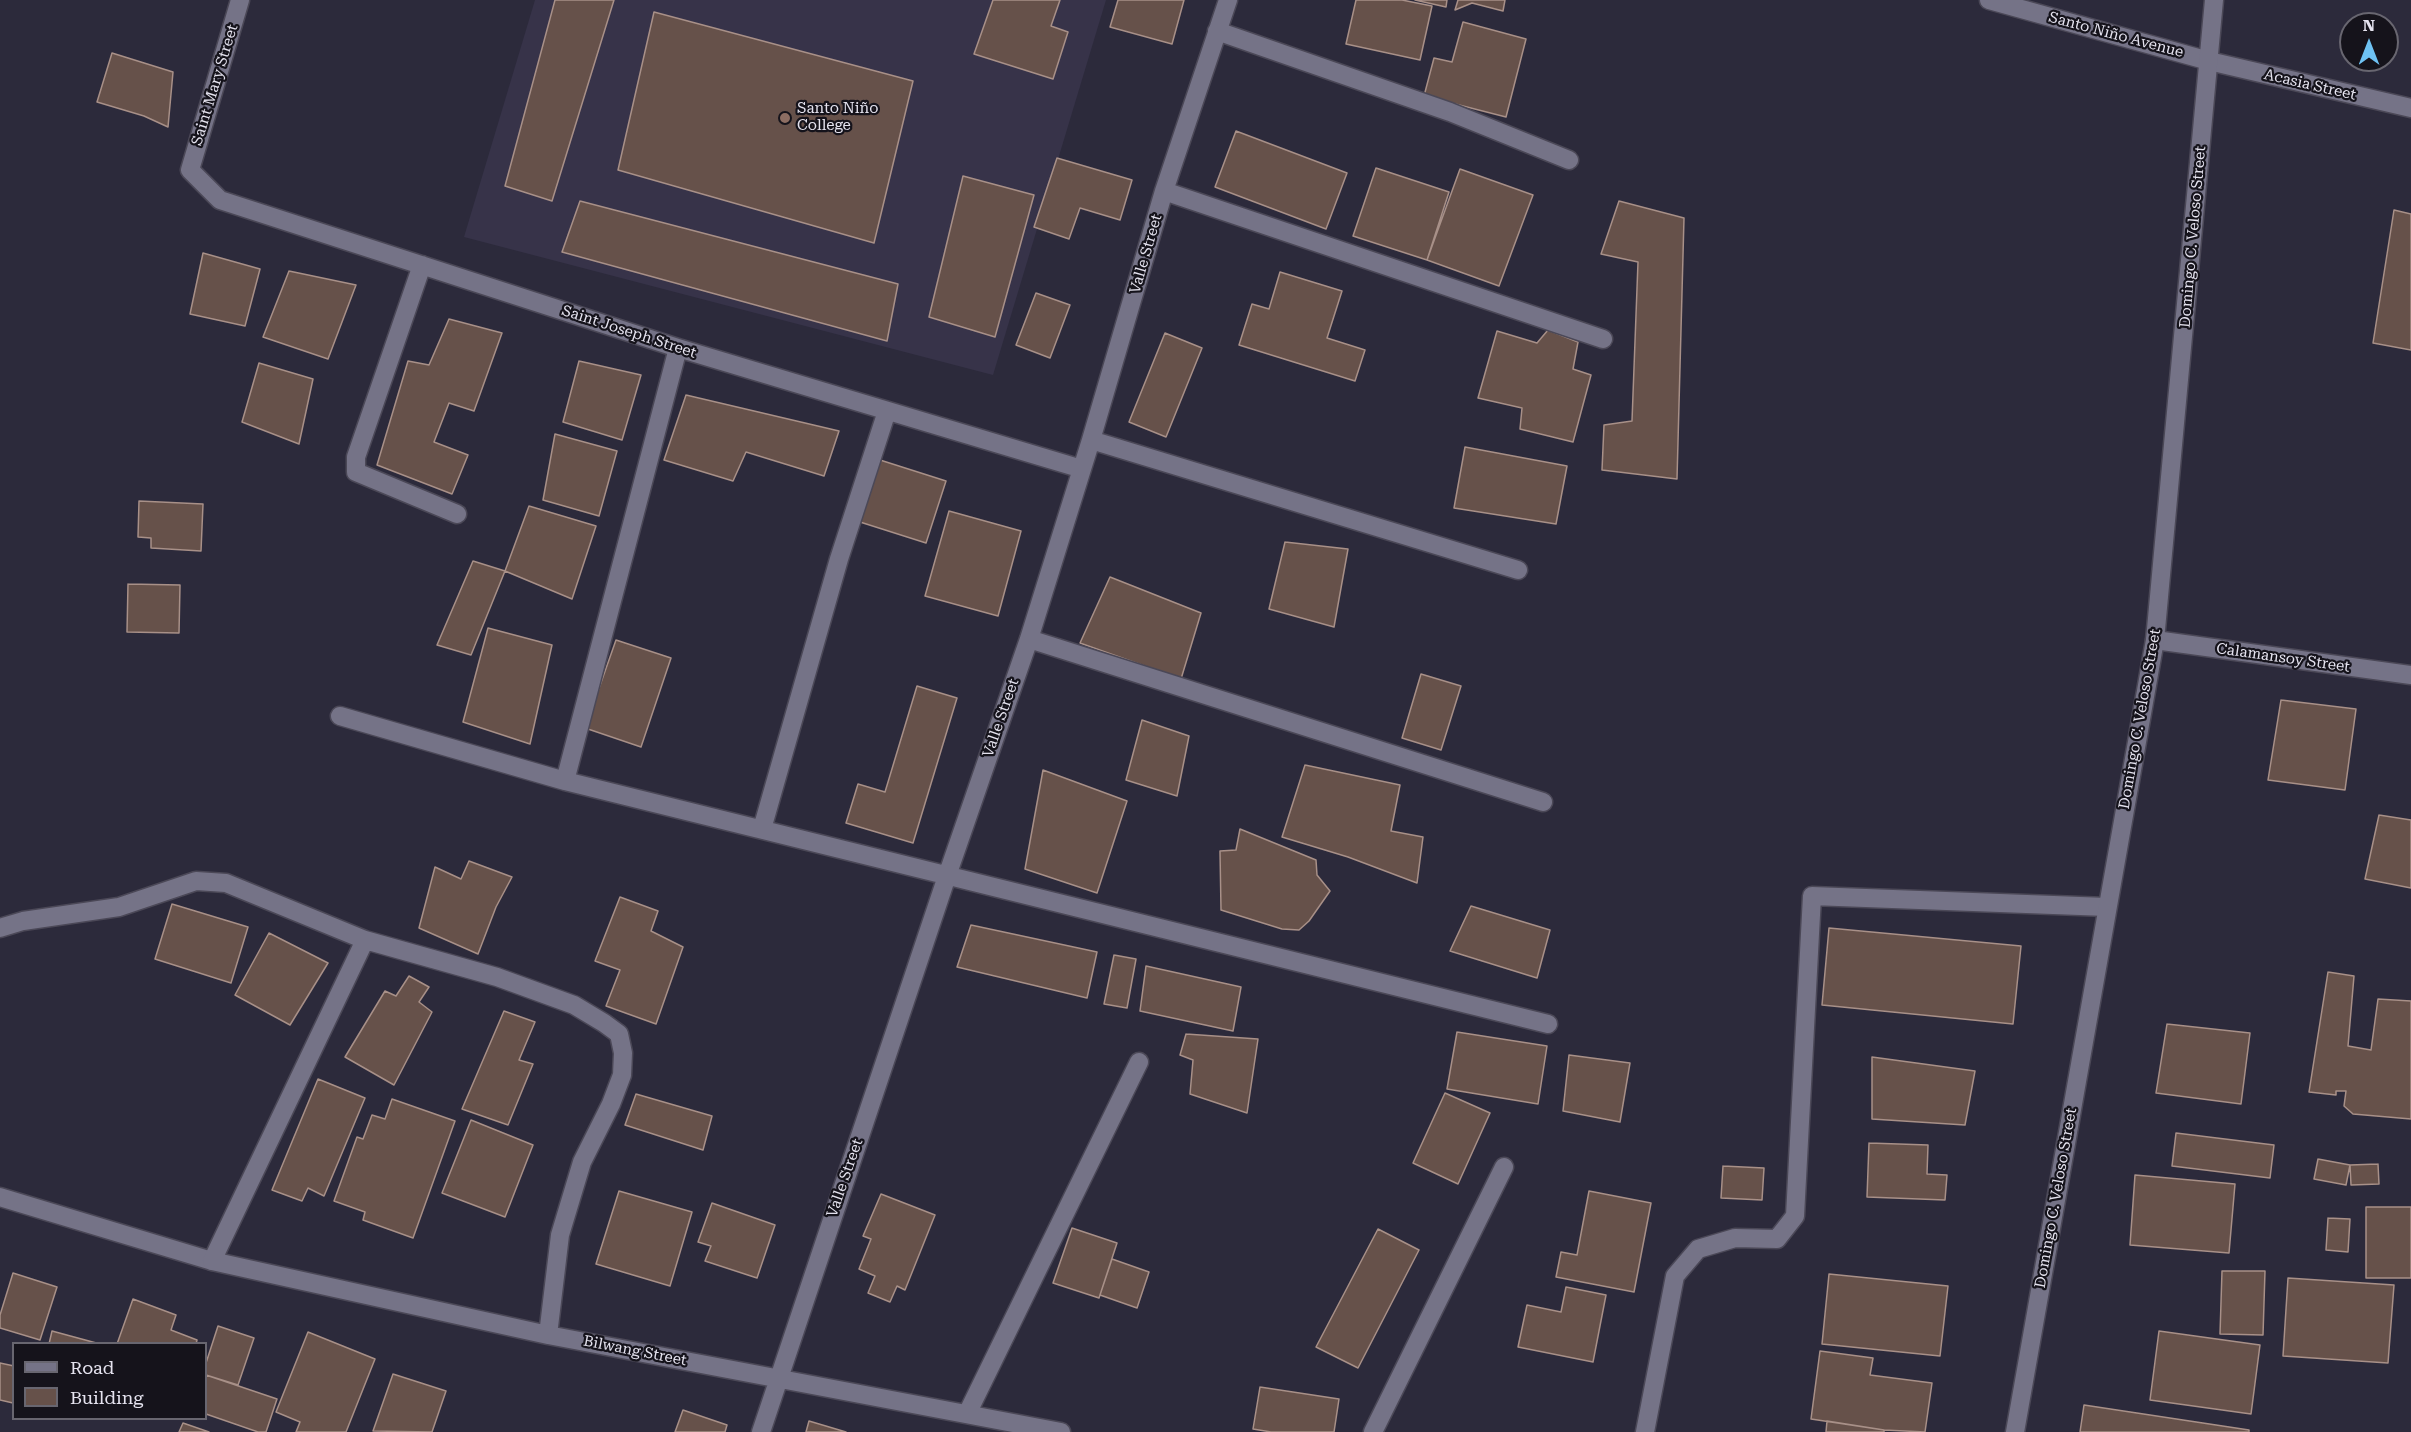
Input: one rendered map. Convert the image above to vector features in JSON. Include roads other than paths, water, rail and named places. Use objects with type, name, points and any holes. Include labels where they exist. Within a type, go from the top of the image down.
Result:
[{"type":"street","name":"Saint Mary Street","points":[[190,170],[240,0]]},
{"type":"street","name":"Valle Street","points":[[761,1432],[947,876],[1029,639],[1091,440],[1164,191],[1228,0]]},
{"type":"street","name":"Santo Niño Avenue","points":[[1989,0],[2210,61]]},
{"type":"street","name":"Domingo C. Veloso Street","points":[[2015,1432],[2155,640],[2214,0]]},
{"type":"street","points":[[1217,30],[1450,112],[1569,160]]},
{"type":"street","name":"Acasia Street","points":[[2210,61],[2411,108]]},
{"type":"street","name":"Saint Joseph Street","points":[[190,170],[220,200],[678,348],[1082,469]]},
{"type":"street","points":[[1164,191],[1604,339]]},
{"type":"street","points":[[422,265],[356,457],[356,472],[458,514]]},
{"type":"street","points":[[565,781],[678,348]]},
{"type":"street","points":[[762,829],[839,560],[886,411]]},
{"type":"street","points":[[1091,440],[1518,570]]},
{"type":"street","points":[[1029,639],[1543,802]]},
{"type":"street","name":"Calamansoy Street","points":[[2155,640],[2411,675]]},
{"type":"street","points":[[340,716],[565,781],[1548,1024]]},
{"type":"street","points":[[0,928],[23,921],[119,907],[196,881],[226,883],[365,940],[497,977],[563,1000],[619,1034],[623,1053],[622,1075],[611,1104],[582,1162],[560,1235],[548,1335]]},
{"type":"street","points":[[1645,1432],[1675,1276],[1698,1249],[1735,1238],[1777,1239],[1795,1216],[1812,896],[2107,907]]},
{"type":"street","points":[[212,1261],[365,940]]},
{"type":"street","points":[[968,1414],[1139,1062]]},
{"type":"street","points":[[1373,1432],[1504,1167]]},
{"type":"street","name":"Bilwang Street","points":[[0,1197],[212,1261],[548,1335],[1060,1432]]},
{"type":"place","name":"Santo Niño College","points":[[785,118]]}]
